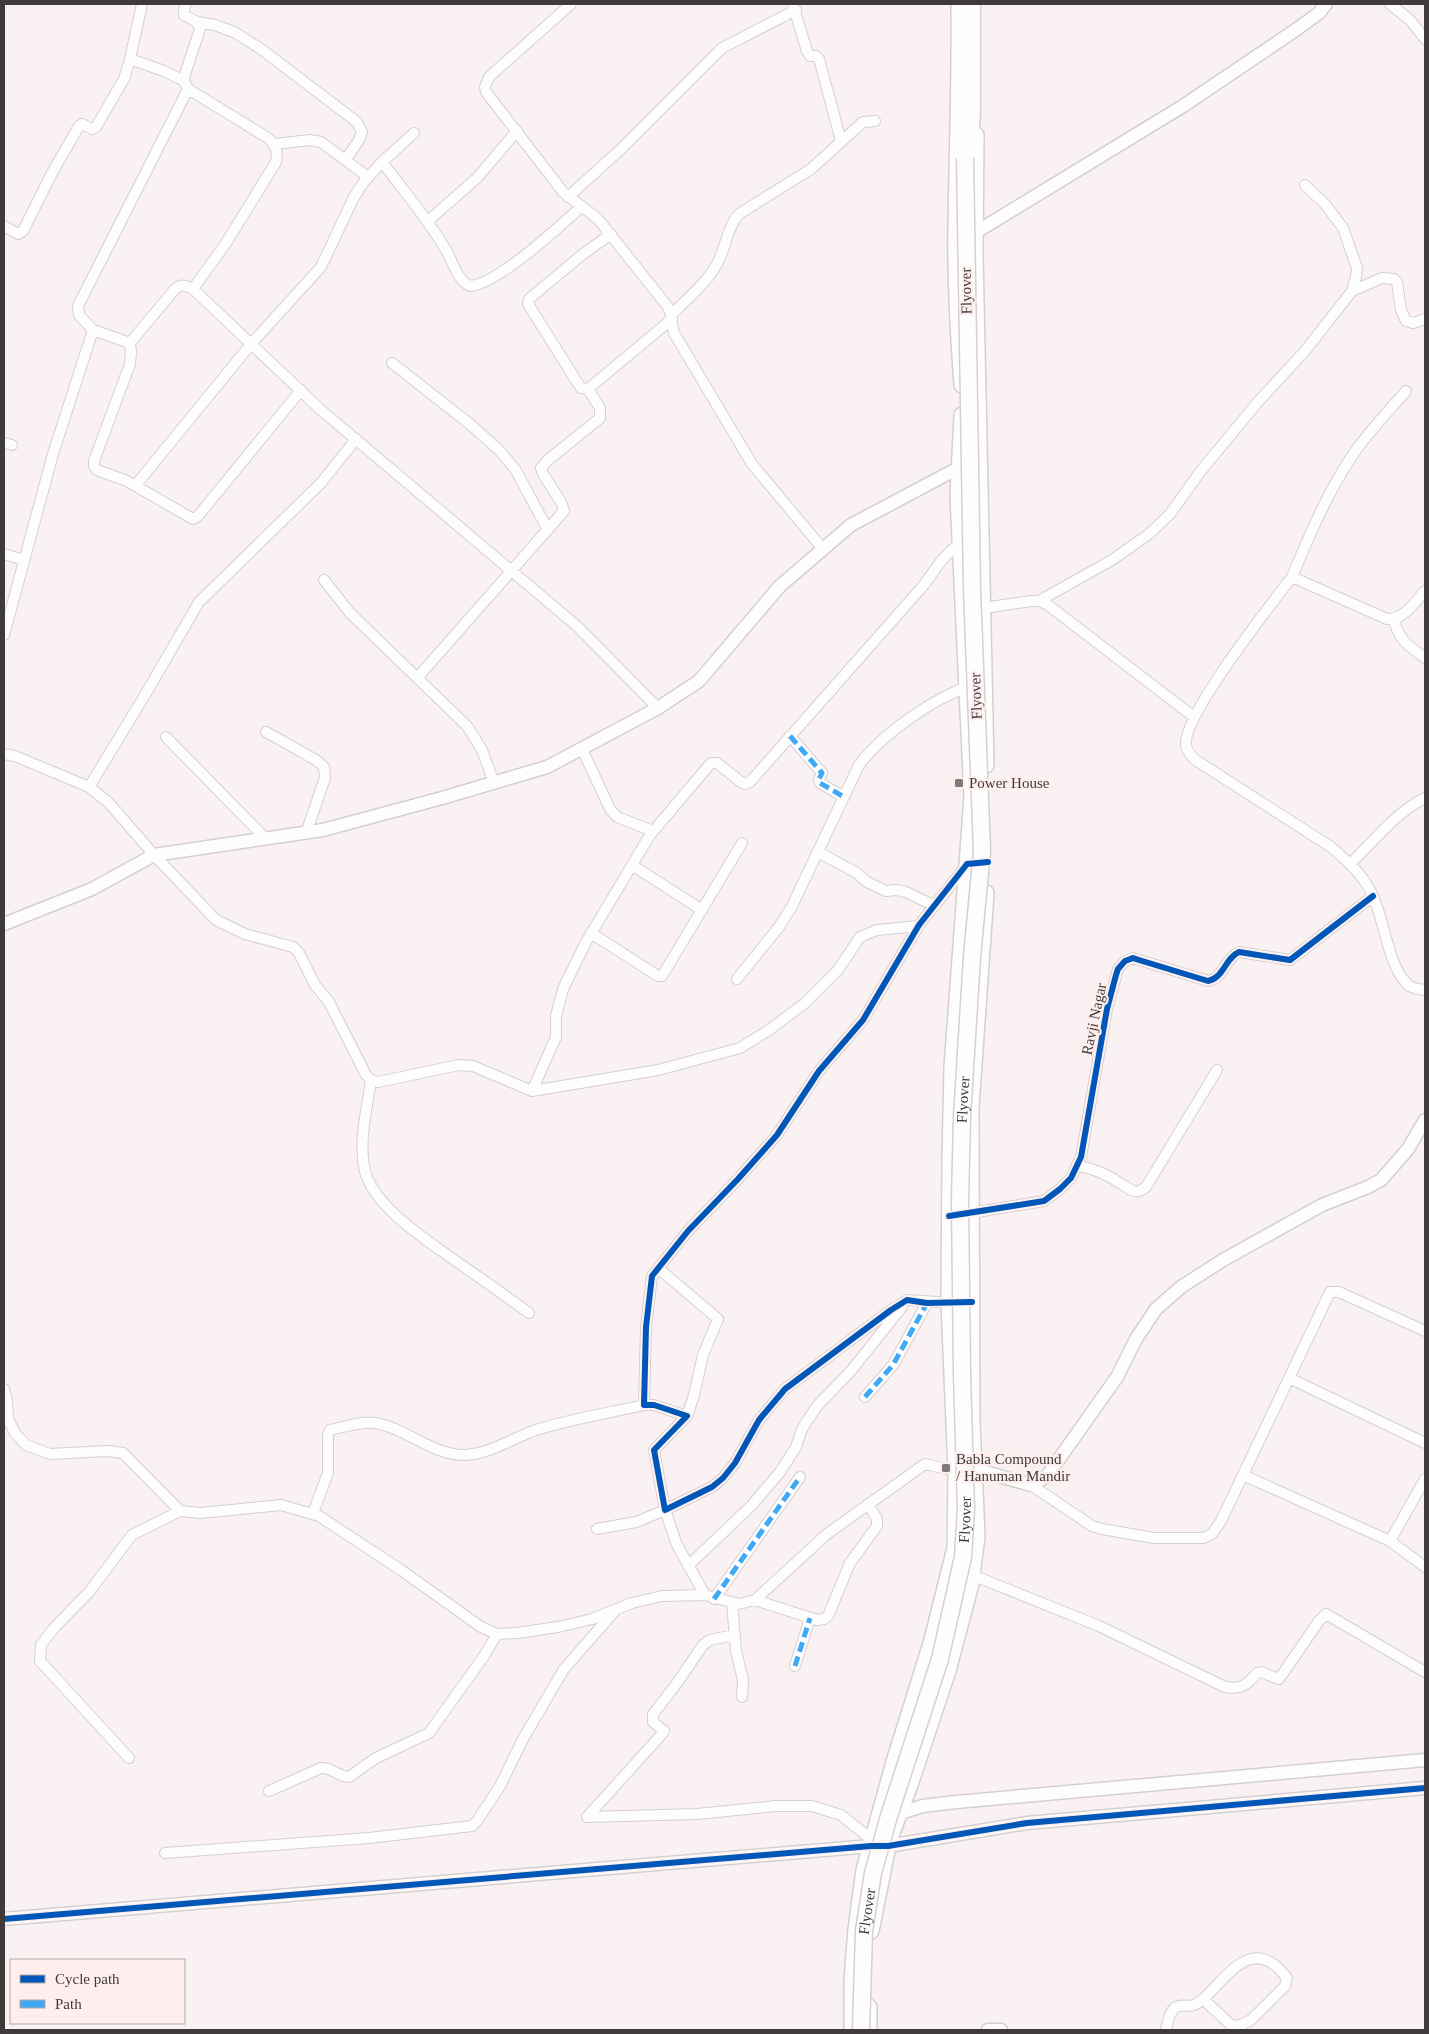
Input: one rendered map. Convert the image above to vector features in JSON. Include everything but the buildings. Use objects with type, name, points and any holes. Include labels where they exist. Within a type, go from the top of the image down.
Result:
[{"type":"highway","name":"Flyover","points":[[861,2030],[864,1931],[873,1873],[889,1816],[940,1659],[963,1557],[966,1509],[960,1202],[962,1117],[972,957],[982,851],[972,589],[965,158],[967,4]]},
{"type":"highway","name":"Flyover","points":[[965,158],[970,148],[972,110],[972,4]]},
{"type":"main road","points":[[852,2030],[852,1980],[856,1929],[864,1870],[894,1762],[932,1640],[955,1548],[956,1471],[949,1303],[952,1068],[972,797],[958,495],[963,405],[958,333],[956,242],[960,82],[959,4]]},
{"type":"main road","points":[[869,2030],[868,1998],[871,1933],[888,1844],[948,1670],[972,1575],[977,1536],[974,1469],[971,1106],[988,862],[975,234],[978,4]]},
{"type":"street","points":[[4,226],[18,234],[23,232],[52,173],[79,126],[82,124],[92,129],[96,127],[124,79],[142,4]]},
{"type":"street","points":[[185,4],[184,15],[197,22],[215,25],[234,32],[261,49],[357,122],[362,132],[346,159]]},
{"type":"street","points":[[571,4],[486,82],[485,87],[491,100],[568,198],[592,212],[611,234],[672,317],[674,333],[752,464],[823,549]]},
{"type":"street","points":[[956,242],[975,234],[1183,106],[1297,29],[1318,13],[1326,4]]},
{"type":"street","points":[[1390,4],[1410,20],[1425,39]]},
{"type":"street","points":[[568,198],[622,149],[722,48],[794,7],[807,51],[810,56],[816,56],[819,59],[841,141]]},
{"type":"street","points":[[130,343],[93,330],[79,315],[78,306],[186,85],[184,74],[200,29],[197,22]]},
{"type":"street","points":[[130,59],[164,71],[268,138],[275,144],[278,152],[276,162],[266,180],[226,243],[193,289]]},
{"type":"street","points":[[611,234],[583,254],[529,299],[528,304],[581,388],[588,389],[672,317],[706,280],[717,265],[732,224],[740,214],[811,169],[863,122],[875,120]]},
{"type":"street","points":[[428,221],[477,178],[516,131]]},
{"type":"street","points":[[135,486],[251,344],[321,267],[353,199],[368,177],[414,132]]},
{"type":"street","points":[[275,144],[310,140],[321,142],[368,177]]},
{"type":"street","points":[[382,162],[428,221],[465,284],[476,285],[512,264],[539,244],[582,206]]},
{"type":"street","points":[[1040,601],[1112,560],[1149,534],[1170,514],[1200,472],[1257,403],[1305,351],[1352,291],[1356,277],[1356,268],[1343,228],[1325,204],[1305,185]]},
{"type":"street","points":[[1352,291],[1382,278],[1394,279],[1399,288],[1401,310],[1406,321],[1412,323],[1425,319]]},
{"type":"street","points":[[130,343],[175,289],[185,285],[193,289],[356,439],[578,627],[658,708]]},
{"type":"street","points":[[4,636],[53,454],[93,330]]},
{"type":"street","points":[[130,343],[132,352],[130,364],[94,461],[94,466],[97,470],[127,481],[193,519],[198,516],[245,461],[301,390]]},
{"type":"street","points":[[392,363],[471,425],[499,450],[515,469],[547,528]]},
{"type":"street","points":[[418,677],[547,528],[562,514],[564,507],[541,468],[548,460],[600,418],[600,408],[588,389]]},
{"type":"street","points":[[1406,391],[1350,458],[1323,507],[1292,577],[1243,640],[1194,717],[1186,745],[1189,754],[1332,847],[1350,864],[1361,876],[1373,896],[1392,957],[1400,973],[1407,984],[1413,988],[1425,990]]},
{"type":"street","points":[[89,787],[199,602],[321,483],[356,439]]},
{"type":"street","points":[[4,924],[92,888],[154,855],[323,830],[547,767],[658,708],[699,681],[780,586],[851,525],[980,458]]},
{"type":"street","points":[[532,1091],[556,1037],[556,1016],[563,989],[591,933],[653,831],[711,763],[717,763],[745,784],[750,782],[923,586],[947,555],[961,544],[982,538]]},
{"type":"street","points":[[4,554],[24,560]]},
{"type":"street","points":[[1292,577],[1380,618],[1393,620],[1405,614],[1425,591]]},
{"type":"street","points":[[324,580],[350,613],[468,726],[482,750],[494,783]]},
{"type":"street","points":[[964,611],[1031,600],[1040,601],[1194,717]]},
{"type":"street","points":[[1393,620],[1404,643],[1425,658]]},
{"type":"street","points":[[737,979],[788,913],[859,765],[868,752],[919,712],[966,687],[985,681]]},
{"type":"street","points":[[266,732],[316,760],[324,767],[325,778],[306,833]]},
{"type":"street","points":[[790,736],[822,773],[819,779],[820,783],[844,797]]},
{"type":"street","points":[[166,737],[266,839]]},
{"type":"street","points":[[582,750],[610,809],[617,817],[653,831]]},
{"type":"street","points":[[4,754],[15,756],[89,787],[109,803],[154,855],[216,920],[245,934],[293,947],[299,953],[308,974],[328,1002],[366,1075],[370,1080],[378,1082],[459,1065],[473,1066],[532,1091],[658,1070],[740,1048],[769,1030],[805,1003],[838,970],[860,937],[877,930],[919,926]]},
{"type":"street","points":[[1350,864],[1398,818],[1425,798]]},
{"type":"street","points":[[591,933],[660,976],[664,974],[742,843]]},
{"type":"street","points":[[818,852],[858,873],[867,882],[886,891],[897,890],[906,892],[934,906]]},
{"type":"street","points":[[644,1405],[646,1327],[652,1276],[688,1231],[738,1180],[777,1135],[819,1071],[863,1020],[919,926],[967,864],[988,862]]},
{"type":"street","points":[[632,865],[702,910]]},
{"type":"street","name":"Ravji Nagar","points":[[950,1216],[1044,1201],[1060,1189],[1078,1166],[1107,1009],[1116,975],[1122,964],[1133,958],[1208,981],[1218,977],[1233,955],[1239,952],[1290,960],[1373,896]]},
{"type":"street","points":[[1078,1166],[1104,1172],[1136,1192],[1142,1190],[1146,1187],[1217,1070]]},
{"type":"street","points":[[370,1080],[363,1161],[366,1174],[379,1197],[396,1216],[419,1235],[529,1313]]},
{"type":"street","points":[[1031,1485],[1047,1476],[1117,1377],[1136,1339],[1156,1309],[1181,1287],[1223,1260],[1322,1205],[1381,1180],[1408,1149],[1425,1120]]},
{"type":"street","points":[[658,1268],[718,1319],[703,1355],[687,1416],[654,1450],[665,1510],[677,1545],[688,1566],[710,1597]]},
{"type":"street","points":[[129,1758],[40,1661],[41,1645],[53,1629],[90,1591],[132,1535],[180,1511],[201,1514],[281,1505],[313,1514],[341,1529],[481,1627],[496,1634],[517,1634],[558,1628],[592,1619],[632,1602],[662,1596],[710,1597],[739,1604],[755,1600],[826,1534],[925,1464],[956,1471],[974,1469],[1031,1485],[1092,1526],[1154,1538],[1203,1538],[1212,1534],[1216,1529],[1330,1292],[1339,1292],[1425,1330]]},
{"type":"street","points":[[597,1529],[636,1522],[712,1487],[723,1478],[735,1463],[759,1420],[785,1389],[907,1300],[927,1303],[972,1302]]},
{"type":"street","points":[[688,1566],[752,1505],[780,1472],[796,1447],[802,1429],[817,1406],[850,1372],[907,1300]]},
{"type":"street","points":[[865,1397],[893,1364],[927,1303]]},
{"type":"street","points":[[1289,1378],[1425,1443]]},
{"type":"street","points":[[4,1389],[8,1418],[15,1433],[26,1445],[50,1454],[107,1451],[123,1453],[180,1511]]},
{"type":"street","points":[[313,1514],[328,1473],[328,1435],[330,1430],[376,1423],[396,1428],[448,1453],[476,1454],[494,1449],[536,1430],[644,1405],[654,1405],[687,1416]]},
{"type":"street","points":[[1243,1475],[1390,1541],[1425,1567]]},
{"type":"street","points":[[710,1597],[800,1477]]},
{"type":"street","points":[[1390,1541],[1425,1480]]},
{"type":"street","points":[[755,1600],[816,1620],[824,1620],[828,1616],[850,1563],[875,1530],[878,1522],[868,1504]]},
{"type":"street","points":[[972,1575],[1099,1626],[1225,1687],[1236,1689],[1245,1686],[1257,1672],[1279,1679],[1319,1621],[1326,1614],[1425,1672]]},
{"type":"street","points":[[732,1602],[736,1651],[743,1680],[742,1697]]},
{"type":"street","points":[[165,1853],[369,1838],[472,1826],[478,1822],[500,1786],[523,1739],[564,1670],[616,1610]]},
{"type":"street","points":[[795,1666],[810,1618]]},
{"type":"street","points":[[269,1791],[322,1768],[330,1769],[344,1777],[349,1777],[376,1758],[405,1746],[428,1733],[484,1656],[496,1634]]},
{"type":"street","points":[[734,1634],[710,1640],[703,1645],[653,1714],[653,1722],[662,1728],[664,1732],[586,1817],[697,1814],[776,1806],[812,1806],[841,1815],[872,1842]]},
{"type":"street","points":[[900,1813],[923,1806],[956,1802],[1425,1760]]},
{"type":"street","points":[[4,1919],[872,1842],[888,1844],[1027,1823],[1425,1788]]},
{"type":"street","points":[[1166,2030],[1171,2011],[1178,2006],[1199,2003],[1225,1975],[1238,1965],[1256,1957],[1264,1958],[1274,1964],[1287,1978],[1286,1986],[1250,2020],[1241,2025],[1232,2026],[1203,1999]]},
{"type":"street","points":[[988,2030],[1001,2030]]},
{"type":"marked path","points":[[790,736],[822,773],[819,779],[820,783],[844,797]]},
{"type":"marked path","points":[[865,1397],[893,1365],[927,1303]]},
{"type":"marked path","points":[[714,1599],[800,1477]]},
{"type":"marked path","points":[[795,1666],[810,1618]]},
{"type":"cycle path","points":[[972,1302],[927,1303],[907,1300],[891,1310],[785,1389],[759,1420],[735,1463],[723,1478],[712,1487],[665,1510],[654,1450],[687,1416],[654,1405],[644,1405],[646,1327],[652,1276],[688,1231],[777,1135],[819,1071],[863,1020],[919,925],[967,864],[988,862]]},
{"type":"cycle path","points":[[949,1216],[1044,1201],[1071,1178],[1081,1157],[1107,1009],[1118,969],[1125,961],[1133,958],[1208,981],[1218,976],[1230,959],[1239,952],[1290,960],[1373,896]]},
{"type":"cycle path","points":[[4,1919],[888,1846],[1027,1823],[1425,1788]]},
{"type":"place","name":"Power House","points":[[959,783]]},
{"type":"place","name":"Babla Compound / Hanuman Mandir","points":[[946,1468]]}]
